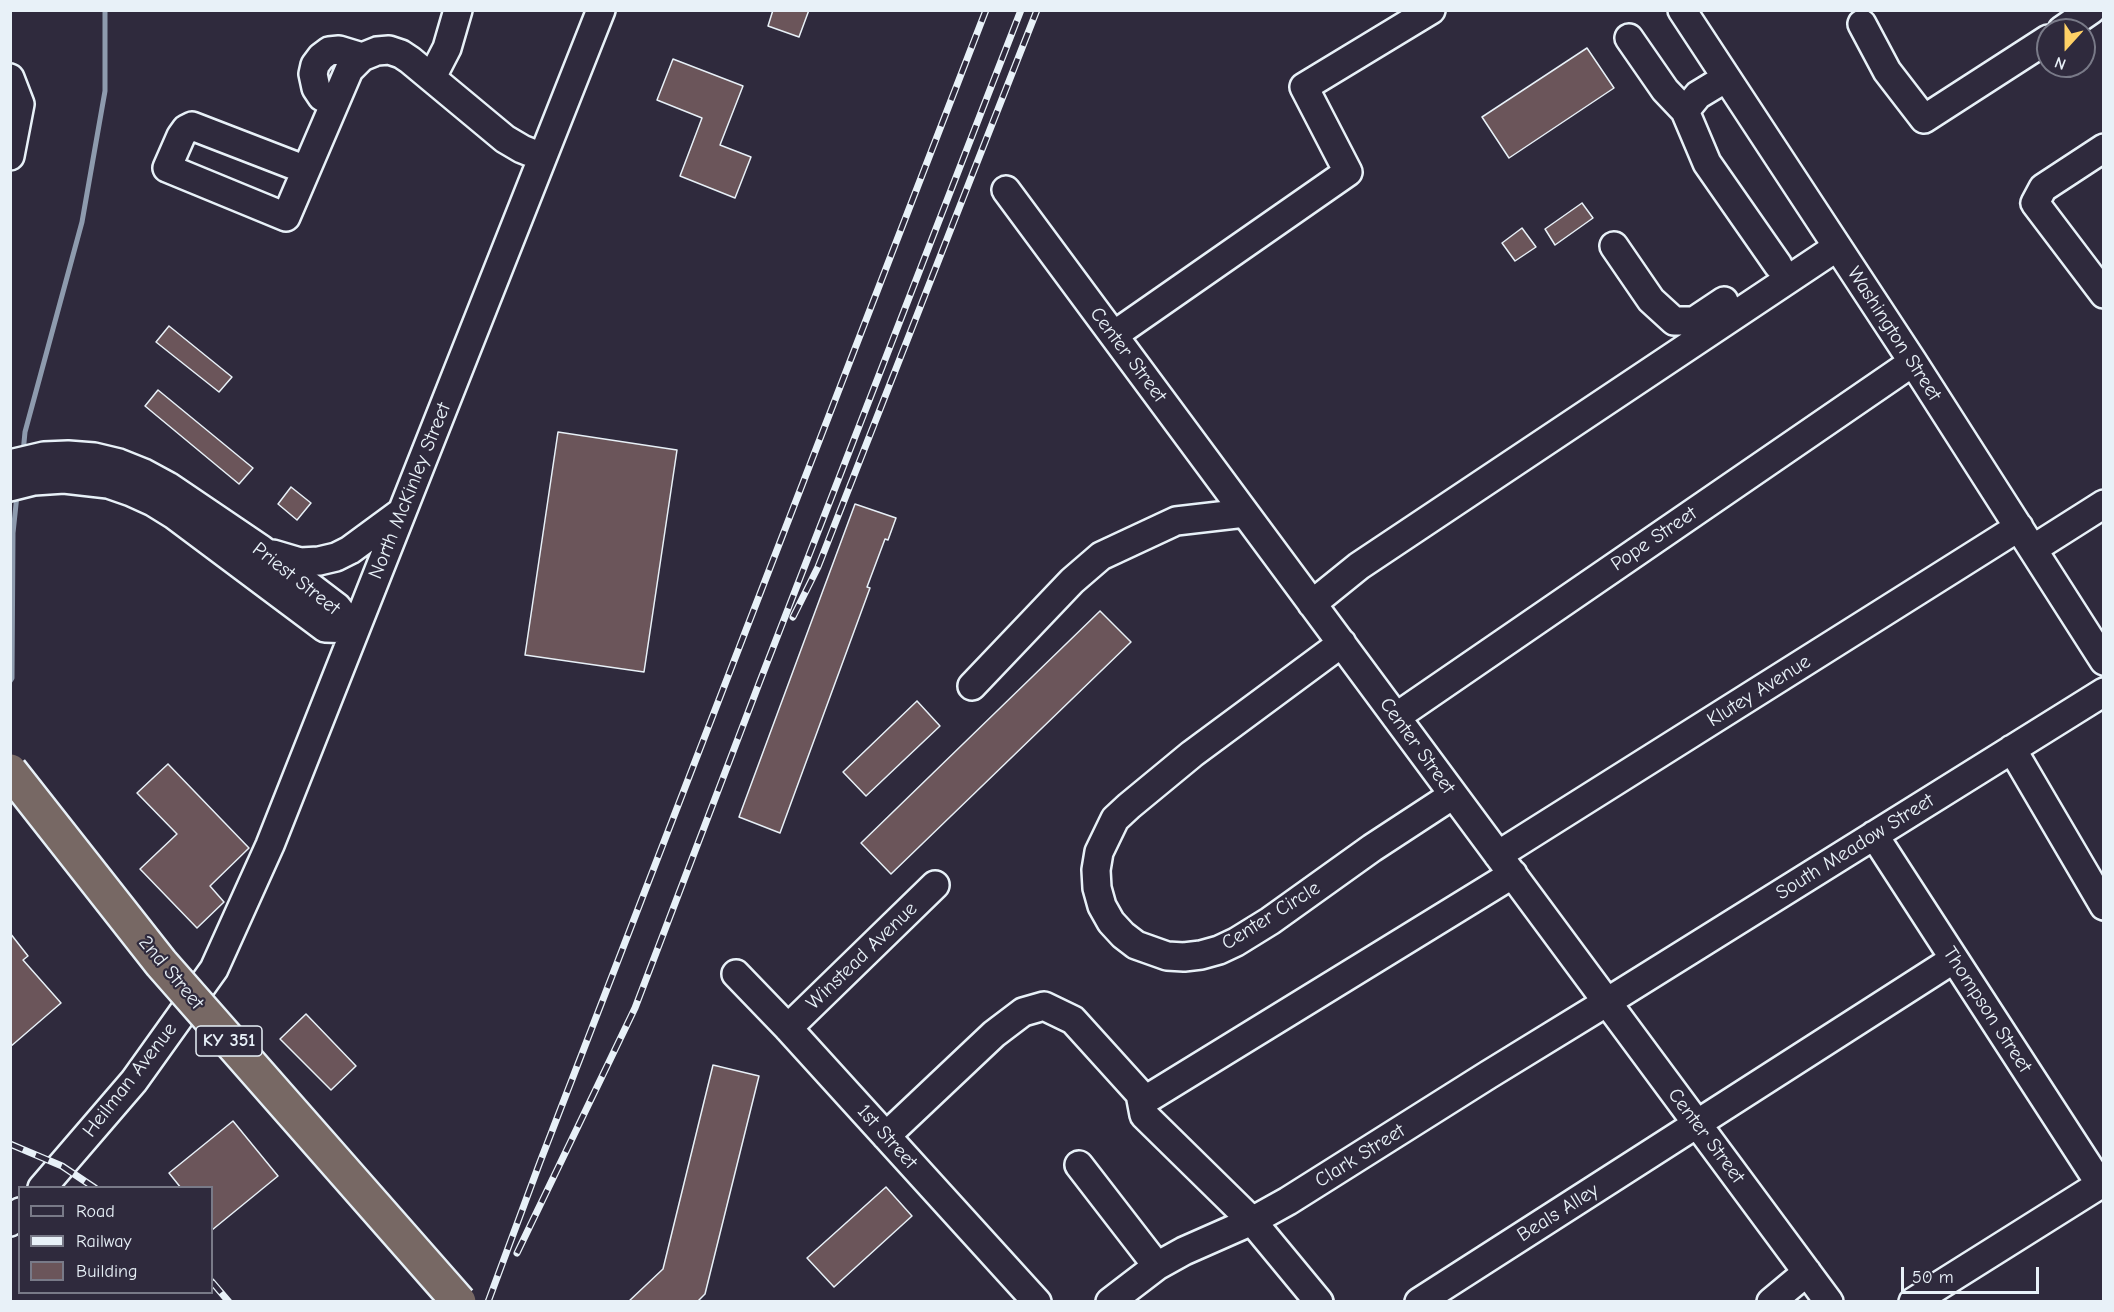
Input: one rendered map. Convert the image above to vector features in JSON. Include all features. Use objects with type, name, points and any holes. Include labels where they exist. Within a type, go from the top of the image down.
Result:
[{"type":"main road","name":"2nd Street","points":[[10,771],[161,963],[459,1302]]},
{"type":"street","points":[[432,77],[447,48],[458,10]]},
{"type":"street","name":"North McKinley Street","points":[[214,969],[270,846],[601,10]]},
{"type":"street","points":[[1114,335],[1348,172],[1304,87],[1431,10]]},
{"type":"street","name":"Washington Street","points":[[1682,10],[1913,362],[2103,661]]},
{"type":"street","points":[[1866,15],[1887,71],[1924,119],[2036,47]]},
{"type":"street","points":[[1629,38],[1665,90],[1685,111],[1707,163],[1778,265]]},
{"type":"street","points":[[306,170],[192,126],[186,129],[181,136],[167,168],[286,217],[349,70],[362,57],[377,51],[389,50],[401,54],[432,77],[505,139],[542,157]]},
{"type":"street","points":[[10,78],[20,104],[10,156]]},
{"type":"street","points":[[1685,111],[1698,95],[1726,78]]},
{"type":"street","points":[[2103,148],[2043,188],[2035,203],[2103,294]]},
{"type":"street","name":"Center Street","points":[[1006,190],[1828,1302]]},
{"type":"street","points":[[1614,246],[1651,300],[1674,321],[1694,321],[1778,265],[1833,240]]},
{"type":"street","points":[[1312,604],[1378,553],[1833,240]]},
{"type":"street","name":"Pope Street","points":[[1396,717],[1913,362]]},
{"type":"street","name":"Priest Street","points":[[10,464],[44,456],[153,502],[174,515],[326,628],[354,629]]},
{"type":"street","name":"Priest Street","points":[[10,487],[34,481],[94,457],[119,463],[144,473],[168,486],[261,549],[338,607],[354,629]]},
{"type":"street","name":"Klutey Avenue","points":[[1142,1102],[1505,865],[2026,538],[2103,504]]},
{"type":"street","points":[[261,549],[300,562],[336,557],[350,550],[400,513]]},
{"type":"street","points":[[972,686],[1072,581],[1101,556],[1176,521],[1245,513]]},
{"type":"street","name":"Center Circle","points":[[1342,644],[1192,754],[1115,819],[1099,852],[1096,870],[1097,888],[1102,906],[1111,922],[1136,945],[1167,956],[1184,957],[1219,950],[1270,921],[1372,848],[1454,795]]},
{"type":"street","name":"South Meadow Street","points":[[1607,1002],[2103,692]]},
{"type":"street","points":[[2012,749],[2103,906]]},
{"type":"street","name":"Thompson Street","points":[[1874,835],[2102,1183]]},
{"type":"street","name":"Winstead Avenue","points":[[788,1028],[935,885]]},
{"type":"street","name":"Beals Alley","points":[[1419,1302],[1954,959]]},
{"type":"street","name":"Heilman Avenue","points":[[44,1186],[134,1081],[214,969]]},
{"type":"street","name":"1st Street","points":[[736,974],[788,1028],[1036,1302]]},
{"type":"street","name":"Clark Street","points":[[1110,1302],[1157,1266],[1184,1251],[1252,1221],[1288,1201],[1607,1002]]},
{"type":"street","points":[[886,1136],[994,1034],[1023,1011],[1044,1006],[1073,1020],[1140,1094],[1144,1116],[1252,1221],[1319,1302]]},
{"type":"street","points":[[1079,1165],[1157,1266]]},
{"type":"street","points":[[1913,1302],[2102,1183]]},
{"type":"street","points":[[1771,1302],[1807,1272]]},
{"type":"building","points":[[773,10],[809,10],[799,37],[768,26]]},
{"type":"building","points":[[1587,48],[1614,88],[1509,158],[1482,117]]},
{"type":"building","points":[[673,59],[743,86],[720,145],[751,157],[735,198],[680,176],[702,118],[657,100]]},
{"type":"building","points":[[1582,203],[1593,218],[1555,245],[1545,229]]},
{"type":"building","points":[[1522,228],[1536,247],[1515,261],[1502,243]]},
{"type":"building","points":[[169,326],[232,377],[219,392],[156,342]]},
{"type":"building","points":[[158,390],[253,468],[239,484],[145,406]]},
{"type":"building","points":[[558,432],[677,450],[644,672],[525,655]]},
{"type":"building","points":[[291,487],[311,503],[297,520],[278,504]]},
{"type":"building","points":[[855,504],[896,518],[888,540],[885,539],[867,587],[870,588],[780,833],[739,817]]},
{"type":"building","points":[[1100,611],[1131,642],[891,874],[861,843]]},
{"type":"building","points":[[917,701],[940,726],[866,796],[843,772]]},
{"type":"building","points":[[168,764],[249,848],[210,886],[224,902],[197,928],[140,869],[177,834],[137,793]]},
{"type":"building","points":[[10,933],[28,956],[23,960],[61,1003],[10,1047]]},
{"type":"building","points":[[306,1014],[356,1066],[331,1090],[280,1039]]},
{"type":"building","points":[[713,1065],[759,1076],[705,1294],[697,1302],[628,1302],[663,1269]]},
{"type":"building","points":[[233,1121],[278,1176],[213,1229],[213,1186],[179,1186],[169,1173]]},
{"type":"building","points":[[886,1187],[912,1216],[834,1287],[807,1258]]},
{"type":"waterway","points":[[23,453],[25,432],[82,222],[105,91],[105,10]]},
{"type":"waterway","points":[[10,681],[12,678],[13,533],[17,495]]},
{"type":"railway","points":[[488,1302],[540,1162],[986,10]]},
{"type":"railway","points":[[517,1253],[635,1008],[1021,10]]},
{"type":"railway","points":[[793,617],[818,567],[1037,10]]},
{"type":"railway","points":[[10,1144],[62,1166],[92,1186]]},
{"type":"railway","points":[[213,1283],[229,1302]]}]
